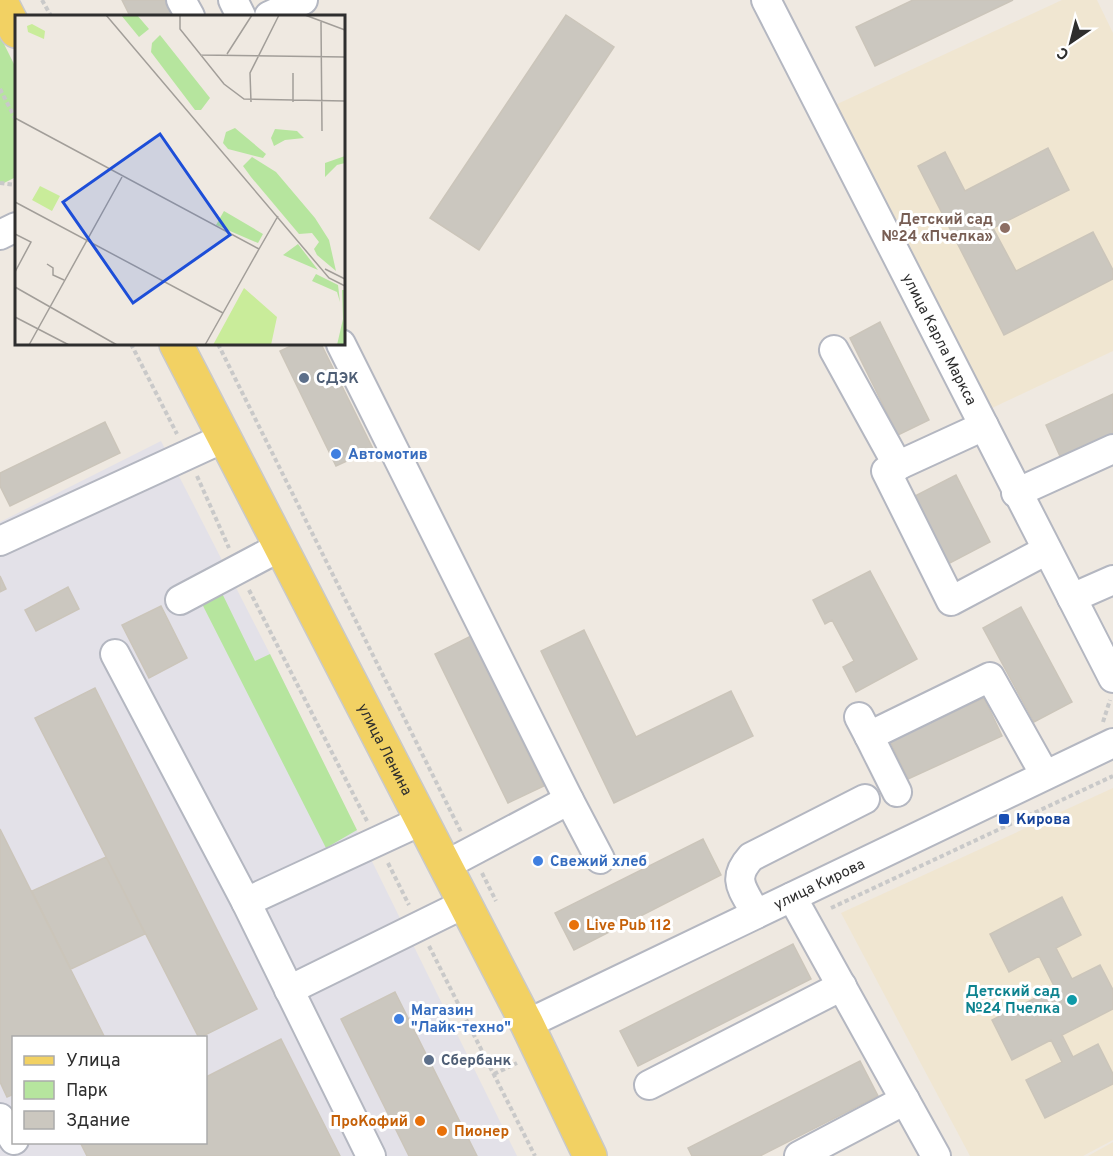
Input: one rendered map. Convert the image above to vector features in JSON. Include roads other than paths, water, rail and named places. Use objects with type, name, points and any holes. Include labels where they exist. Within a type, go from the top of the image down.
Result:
[{"type":"main road","points":[[0,0],[15,29]]},
{"type":"main road","name":"улица Ленина","points":[[177,345],[421,821],[457,859],[464,904],[527,1024],[590,1156]]},
{"type":"street","points":[[182,0],[190,15]]},
{"type":"street","points":[[233,0],[240,15]]},
{"type":"street","points":[[271,15],[303,0]]},
{"type":"street","name":"улица Карла Маркса","points":[[765,0],[984,426],[1016,493],[1113,678]]},
{"type":"street","points":[[0,235],[15,228]]},
{"type":"street","points":[[342,345],[600,859]]},
{"type":"street","points":[[834,350],[897,466]]},
{"type":"street","points":[[984,426],[886,471],[951,600],[1047,550]]},
{"type":"street","points":[[0,541],[224,438]]},
{"type":"street","points":[[1016,493],[1113,449]]},
{"type":"street","points":[[180,600],[280,548]]},
{"type":"street","points":[[1072,598],[1113,580]]},
{"type":"street","points":[[115,654],[246,902],[371,1156]]},
{"type":"street","points":[[897,792],[864,727],[990,677],[1045,775]]},
{"type":"street","name":"улица Кирова","points":[[527,1024],[1045,775],[1108,732]]},
{"type":"street","points":[[756,914],[739,878],[740,869],[751,857],[865,798]]},
{"type":"street","points":[[457,859],[569,800]]},
{"type":"street","points":[[246,902],[421,821]]},
{"type":"street","points":[[792,897],[936,1156]]},
{"type":"street","points":[[289,990],[464,904]]},
{"type":"street","points":[[649,1085],[842,986]]},
{"type":"street","points":[[799,1156],[905,1100]]},
{"type":"street","points":[[0,1118],[12,1138]]},
{"type":"place","name":"Детский сад №24 «Пчелка»","points":[[1005,228]]},
{"type":"place","name":"СДЭК","points":[[304,378]]},
{"type":"place","name":"Автомотив","points":[[336,454]]},
{"type":"place","name":"Кирова","points":[[1004,819]]},
{"type":"place","name":"Свежий хлеб","points":[[538,861]]},
{"type":"place","name":"Live Pub 112","points":[[574,925]]},
{"type":"place","name":"Детский сад №24 Пчелка","points":[[1072,1000]]},
{"type":"place","name":"Магазин \"Лайк-техно\"","points":[[399,1019]]},
{"type":"place","name":"Сбербанк","points":[[429,1060]]},
{"type":"place","name":"ПроКофий","points":[[420,1121]]},
{"type":"place","name":"Пионер","points":[[442,1131]]}]
